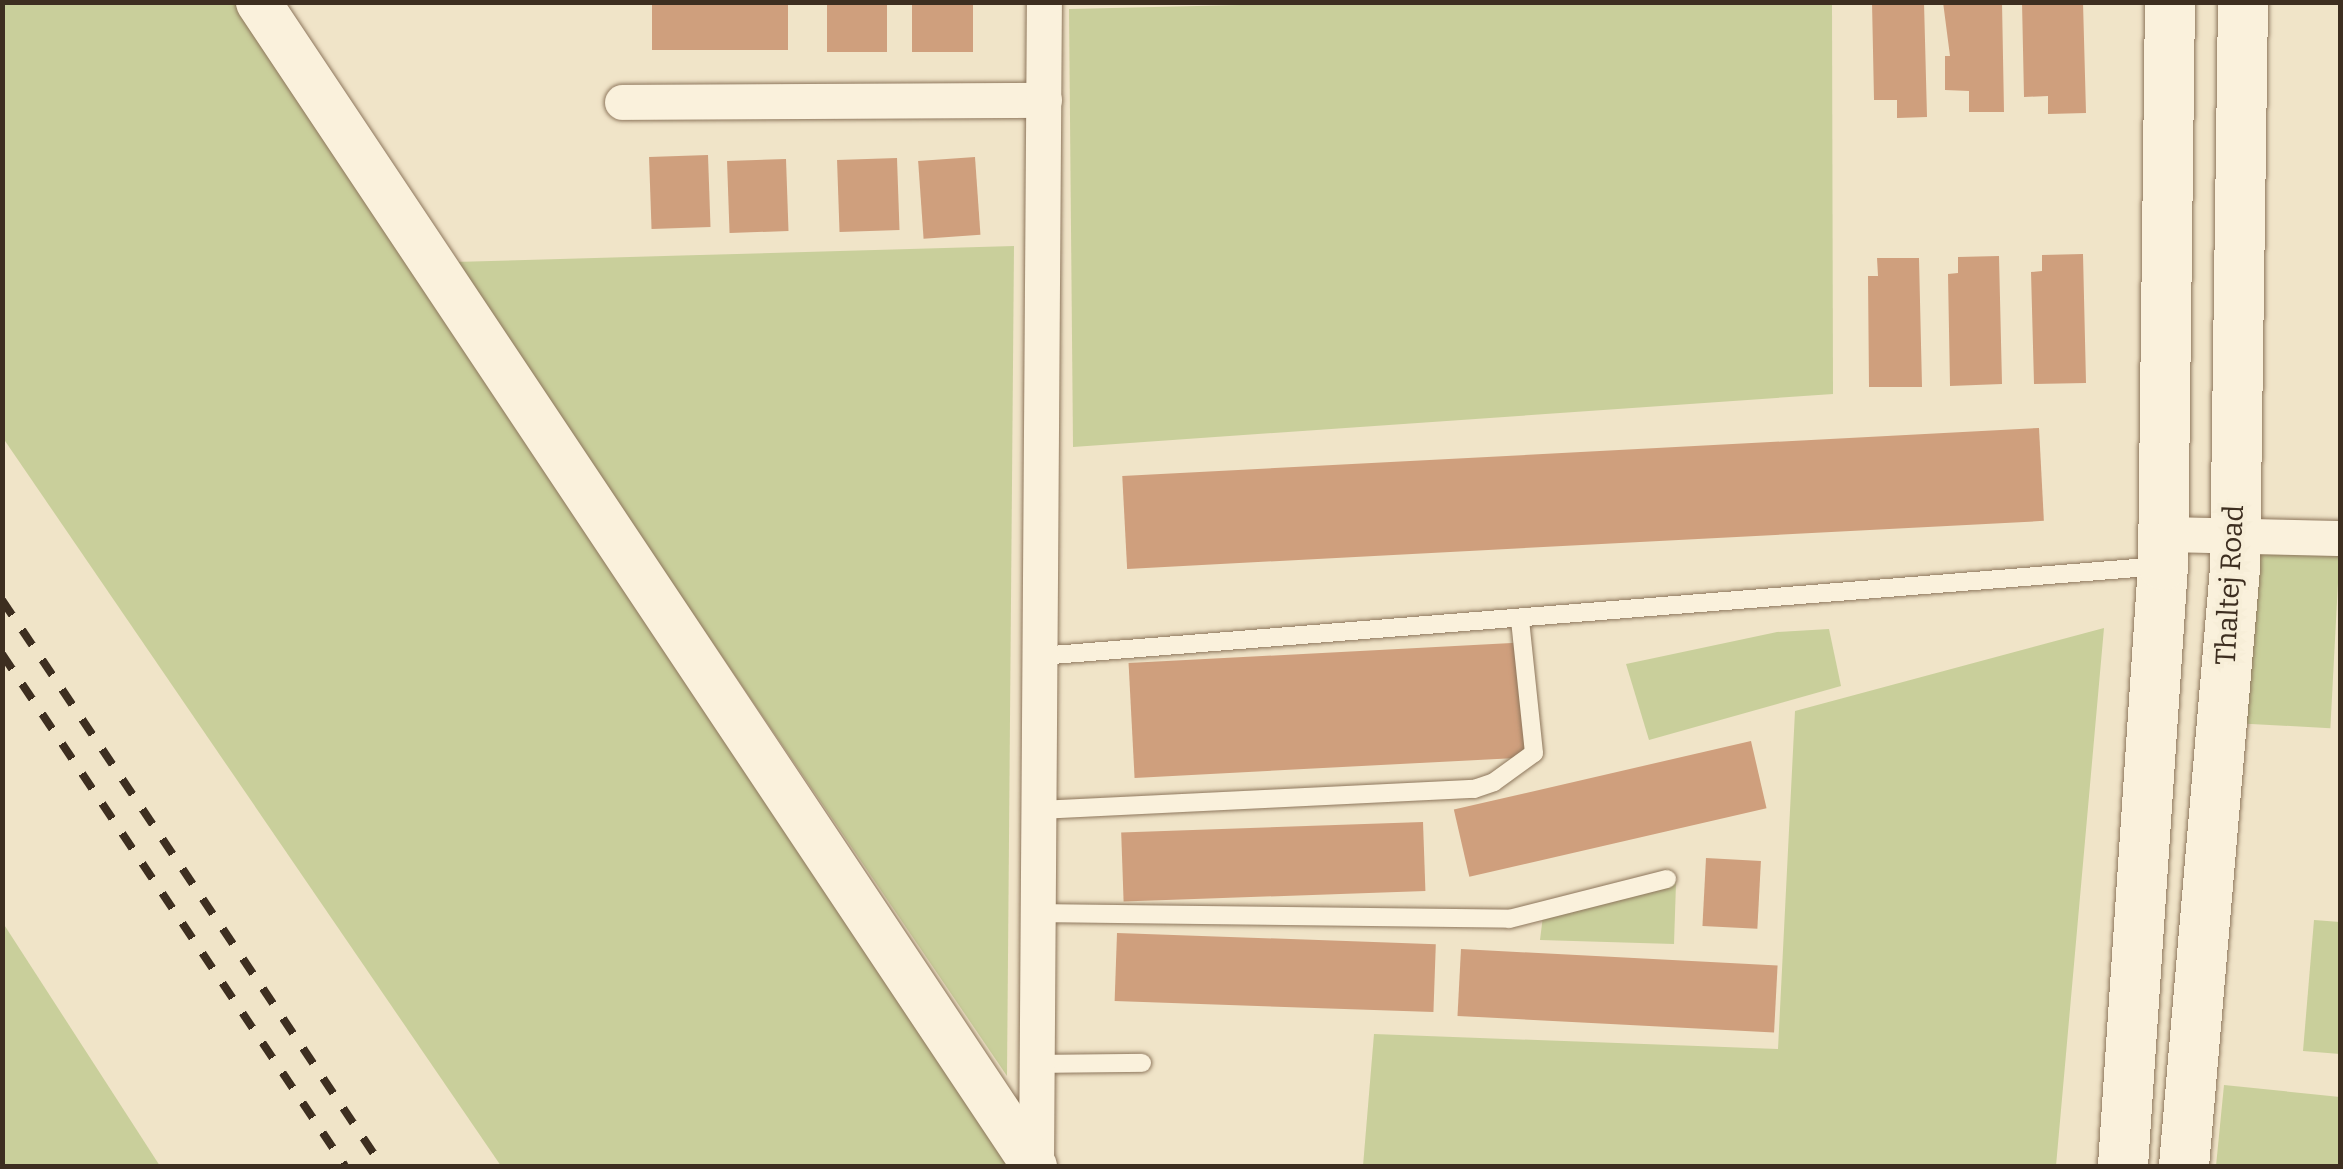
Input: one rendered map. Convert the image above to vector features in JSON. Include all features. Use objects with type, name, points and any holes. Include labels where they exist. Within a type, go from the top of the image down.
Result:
[{"type":"main road","points":[[2123,1166],[2163,550],[2170,2]]},
{"type":"main road","name":"Thaltej Road","points":[[2184,1166],[2235,537],[2243,2]]},
{"type":"street","points":[[258,2],[1035,1166]]},
{"type":"street","points":[[1035,1166],[1042,913],[1039,810],[1044,2]]},
{"type":"street","points":[[622,102],[1044,100]]},
{"type":"street","points":[[2163,550],[2235,537],[2340,538]]},
{"type":"lane","points":[[1040,656],[1520,620],[2163,550]]},
{"type":"lane","points":[[1039,810],[1474,789],[1494,782],[1534,754],[1520,620]]},
{"type":"lane","points":[[1042,913],[1509,919],[1667,880]]},
{"type":"lane","points":[[1039,1064],[1142,1063]]},
{"type":"green space","points":[[2,3],[248,3],[1027,1166],[501,1166],[3,438]]},
{"type":"green space","points":[[1324,3],[1832,3],[1833,394],[1073,447],[1069,9]]},
{"type":"green space","points":[[1014,246],[1007,1076],[454,262]]},
{"type":"green space","points":[[2256,542],[2340,546],[2330,728],[2246,724]]},
{"type":"green space","points":[[2104,628],[2056,1166],[1363,1166],[1374,1034],[1778,1049],[1795,711]]},
{"type":"green space","points":[[1829,629],[1841,686],[1649,740],[1626,664],[1777,632]]},
{"type":"green space","points":[[1676,883],[1674,944],[1540,940],[1543,916]]},
{"type":"green space","points":[[2314,920],[2340,922],[2340,1054],[2303,1051]]},
{"type":"green space","points":[[3,923],[160,1166],[3,1166]]},
{"type":"green space","points":[[2224,1085],[2340,1097],[2340,1166],[2216,1166]]},
{"type":"building","points":[[652,2],[788,2],[788,50],[652,50]]},
{"type":"building","points":[[827,2],[887,2],[887,52],[827,52]]},
{"type":"building","points":[[912,2],[973,2],[973,52],[912,52]]},
{"type":"building","points":[[1872,2],[1924,2],[1927,117],[1897,118],[1897,100],[1874,100]]},
{"type":"building","points":[[1943,2],[2002,2],[2004,112],[1969,112],[1969,91],[1945,90],[1945,56],[1950,56]]},
{"type":"building","points":[[2022,2],[2083,2],[2086,113],[2048,114],[2048,96],[2024,97]]},
{"type":"building","points":[[708,155],[711,227],[652,229],[649,157]]},
{"type":"building","points":[[975,157],[980,235],[924,239],[918,161]]},
{"type":"building","points":[[897,158],[900,230],[840,232],[837,160]]},
{"type":"building","points":[[786,159],[789,231],[730,233],[727,161]]},
{"type":"building","points":[[2083,254],[2086,383],[2034,384],[2031,272],[2042,271],[2042,255]]},
{"type":"building","points":[[1999,256],[2002,384],[1950,386],[1948,274],[1958,273],[1958,257]]},
{"type":"building","points":[[1877,258],[1919,258],[1922,387],[1869,387],[1868,276],[1878,276]]},
{"type":"building","points":[[2039,428],[2044,521],[1127,569],[1122,476]]},
{"type":"building","points":[[1531,642],[1537,757],[1135,778],[1129,663]]},
{"type":"building","points":[[1751,741],[1767,808],[1469,877],[1454,810]]},
{"type":"building","points":[[1423,822],[1425,891],[1124,901],[1121,833]]},
{"type":"building","points":[[1706,858],[1761,861],[1757,929],[1702,926]]},
{"type":"building","points":[[1117,933],[1436,944],[1433,1012],[1115,1001]]},
{"type":"building","points":[[1461,949],[1778,966],[1774,1032],[1457,1016]]},
{"type":"railway","points":[[2,600],[382,1166]]},
{"type":"railway","points":[[2,654],[345,1166]]}]
